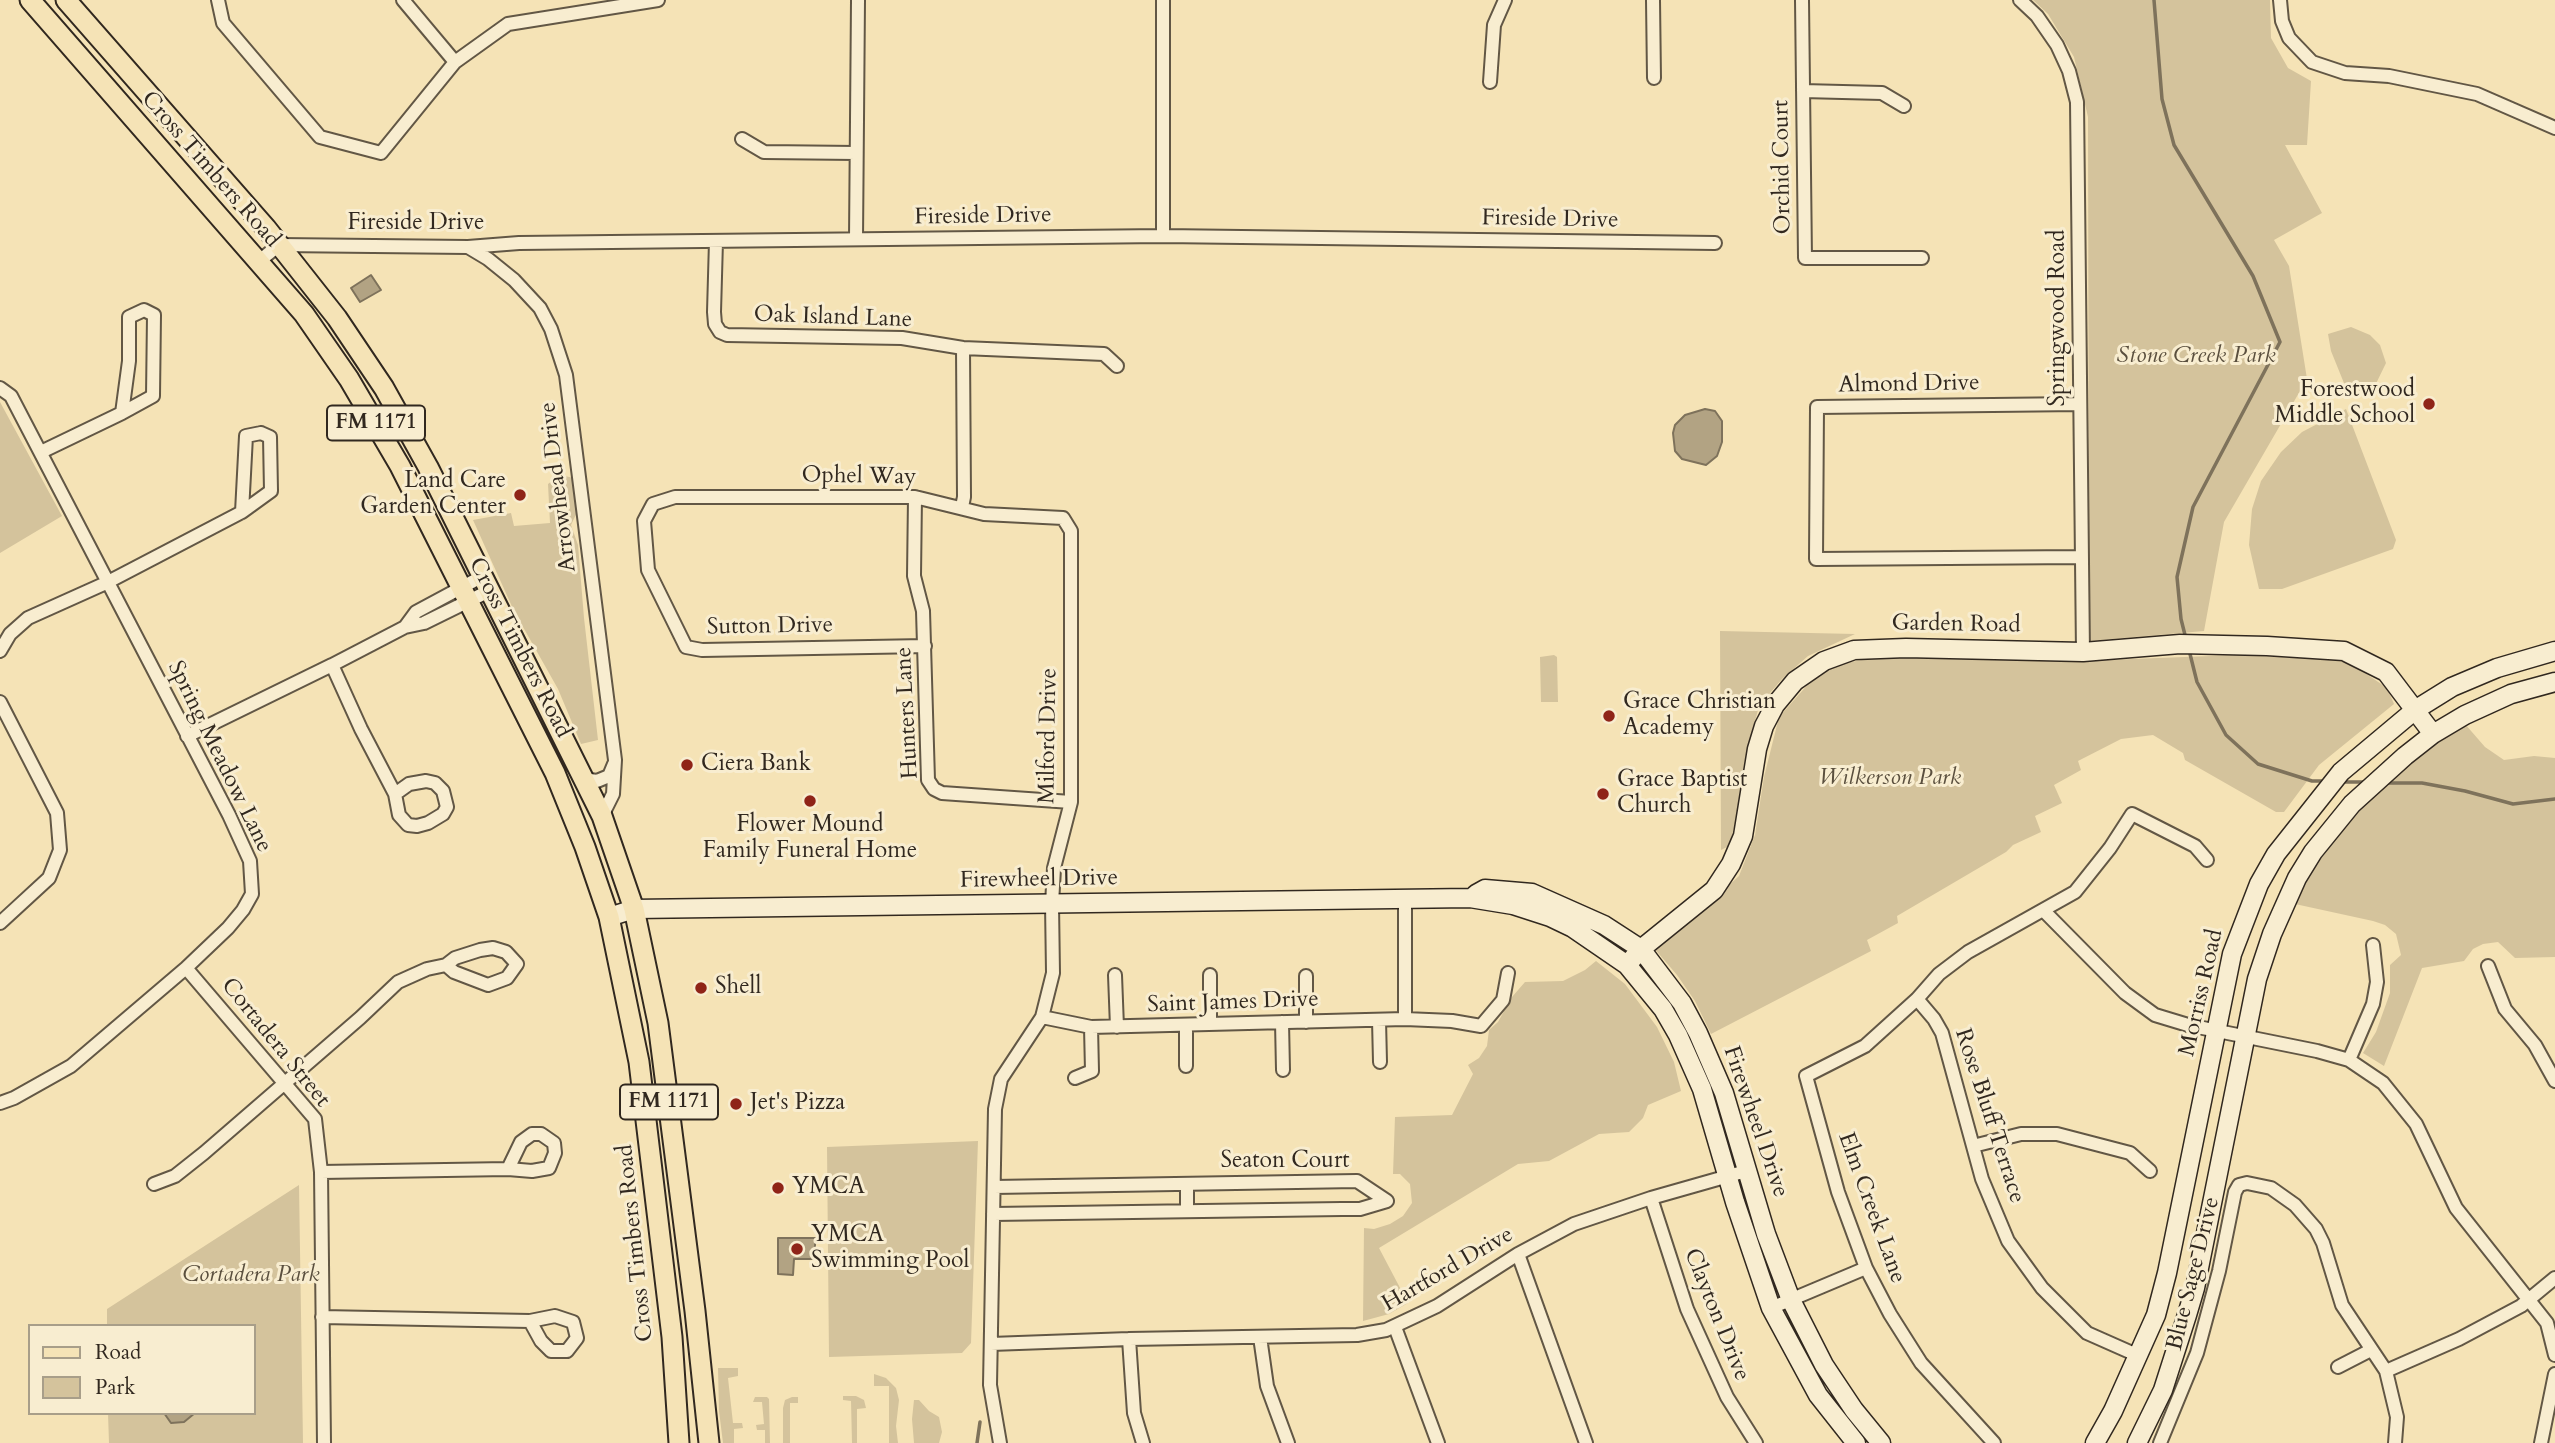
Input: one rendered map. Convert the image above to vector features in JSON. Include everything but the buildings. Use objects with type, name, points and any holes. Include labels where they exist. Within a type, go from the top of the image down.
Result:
[{"type":"main road","name":"Cross Timbers Road","points":[[30,0],[304,314],[349,379],[400,466],[555,774],[585,847],[608,917],[639,1062],[667,1301],[679,1443]]},
{"type":"main road","name":"Cross Timbers Road","points":[[66,0],[279,245],[337,318],[391,399],[422,455],[602,817],[634,909],[658,1023],[709,1443]]},
{"type":"main road","points":[[639,1062],[648,1081],[658,1117],[663,1120],[671,1115]]},
{"type":"main road","points":[[667,1301],[693,1296]]},
{"type":"street","points":[[218,0],[223,23],[320,137],[381,153],[455,62],[508,24],[571,7],[658,0]]},
{"type":"street","points":[[403,0],[455,62]]},
{"type":"street","points":[[856,239],[858,0]]},
{"type":"street","points":[[1163,0],[1163,236]]},
{"type":"street","points":[[1490,82],[1494,25],[1505,0]]},
{"type":"street","points":[[1653,0],[1654,78]]},
{"type":"street","name":"Orchid Court","points":[[1802,0],[1805,258],[1922,258]]},
{"type":"street","name":"Springwood Road","points":[[2020,0],[2037,16],[2057,45],[2069,71],[2077,102],[2083,652]]},
{"type":"street","points":[[2280,0],[2282,21],[2289,38],[2312,62],[2345,74],[2389,76],[2477,94],[2555,128]]},
{"type":"street","points":[[1803,91],[1882,93],[1904,106]]},
{"type":"street","points":[[742,139],[764,152],[856,153]]},
{"type":"street","name":"Fireside Drive","points":[[279,245],[468,247],[519,243],[1163,236],[1715,243]]},
{"type":"street","name":"Oak Island Lane","points":[[716,241],[715,324],[720,332],[727,335],[902,338],[963,348],[1104,354],[1117,366]]},
{"type":"street","points":[[258,262],[279,245]]},
{"type":"street","name":"Arrowhead Drive","points":[[468,247],[488,259],[514,281],[540,308],[551,329],[566,375],[615,760],[613,794],[602,817]]},
{"type":"street","points":[[41,452],[122,413],[153,396],[154,315],[144,310],[129,317],[129,361],[122,413]]},
{"type":"street","points":[[962,507],[963,348]]},
{"type":"street","name":"Spring Meadow Lane","points":[[0,388],[11,396],[41,452],[250,861],[252,894],[228,928],[186,968],[71,1066],[0,1103]]},
{"type":"street","name":"Almond Drive","points":[[2080,404],[1817,407],[1816,559],[2080,557]]},
{"type":"street","points":[[0,651],[10,634],[28,618],[106,583],[242,512],[271,491],[270,437],[261,433],[246,436],[242,512]]},
{"type":"street","name":"Ophel Way","points":[[653,504],[675,497],[915,497],[984,514],[1063,518]]},
{"type":"street","name":"Hunters Lane","points":[[915,497],[914,576],[923,611],[928,780],[934,789],[942,793],[1071,802]]},
{"type":"street","name":"Sutton Drive","points":[[653,504],[644,521],[648,570],[686,647],[702,650],[925,646]]},
{"type":"street","name":"Milford Drive","points":[[1000,1443],[990,1385],[995,1109],[1001,1079],[1042,1017],[1053,973],[1054,868],[1071,802],[1071,531],[1063,518]]},
{"type":"street","points":[[187,736],[405,627],[416,612],[486,583]]},
{"type":"street","name":"Garden Road","points":[[1626,965],[1641,949],[1714,890],[1731,863],[1743,836],[1754,763],[1764,726],[1775,705],[1795,681],[1824,661],[1854,650],[1906,648],[2083,652],[2217,645],[2344,651],[2386,672],[2433,734]]},
{"type":"street","name":"Morriss Road","points":[[2095,1443],[2139,1356],[2155,1315],[2167,1273],[2232,954],[2259,884],[2276,855],[2341,772],[2415,710],[2474,677],[2520,660],[2555,651]]},
{"type":"street","points":[[332,665],[395,794]]},
{"type":"street","points":[[2137,1443],[2163,1390],[2195,1288],[2257,979],[2285,902],[2312,852],[2352,804],[2433,734],[2465,715],[2511,694],[2555,682]]},
{"type":"street","points":[[0,702],[57,813],[60,850],[49,878],[0,923]]},
{"type":"street","points":[[583,779],[597,780],[609,776],[615,760]]},
{"type":"street","points":[[1917,999],[1939,974],[1968,952],[2075,892],[2110,848],[2132,814],[2195,846],[2207,860]]},
{"type":"street","name":"Firewheel Drive","points":[[1470,898],[1485,889],[1532,893],[1604,925],[1641,949],[1682,1003],[1724,1093],[1746,1171],[1791,1300],[1824,1365],[1854,1410],[1881,1443]]},
{"type":"street","name":"Firewheel Drive","points":[[608,917],[634,909],[1470,898],[1513,905],[1550,917],[1573,928],[1626,965],[1656,999],[1678,1035],[1702,1089],[1772,1308],[1818,1395],[1856,1443]]},
{"type":"street","points":[[1405,900],[1405,1019]]},
{"type":"street","points":[[2043,911],[2126,993],[2155,1015],[2188,1026],[2317,1051],[2349,1060],[2383,1083],[2416,1124],[2455,1208],[2547,1323],[2555,1355]]},
{"type":"street","points":[[2349,1060],[2373,1004],[2377,982],[2373,945]]},
{"type":"street","points":[[154,1184],[175,1176],[360,1018],[398,982],[427,969],[446,965],[456,958],[493,948],[506,952],[517,964],[507,978],[488,985],[454,972],[446,965]]},
{"type":"street","points":[[2488,966],[2505,1009],[2535,1045],[2555,1082]]},
{"type":"street","name":"Cortadera Street","points":[[186,968],[315,1119],[321,1172],[324,1443]]},
{"type":"street","name":"Saint James Drive","points":[[1042,1017],[1091,1027],[1405,1019],[1452,1021],[1481,1026],[1503,1000],[1508,973]]},
{"type":"street","points":[[1115,975],[1117,1027]]},
{"type":"street","points":[[1210,975],[1210,1024]]},
{"type":"street","points":[[1306,976],[1306,1022]]},
{"type":"street","name":"Elm Creek Lane","points":[[1917,999],[1865,1046],[1806,1076],[1838,1192],[1866,1268],[1889,1314],[1921,1363],[1994,1443]]},
{"type":"street","name":"Rose Bluff Terrace","points":[[1917,999],[1942,1032],[1982,1179],[2008,1241],[2042,1288],[2087,1333],[2139,1356]]},
{"type":"street","points":[[1379,1020],[1380,1062]]},
{"type":"street","points":[[1282,1022],[1283,1070]]},
{"type":"street","points":[[1186,1025],[1186,1066]]},
{"type":"street","points":[[1074,1077],[1092,1071],[1091,1027]]},
{"type":"street","points":[[1973,1146],[2021,1134],[2057,1134],[2130,1153],[2150,1171]]},
{"type":"street","points":[[321,1172],[508,1169]]},
{"type":"street","name":"Hartford Drive","points":[[991,1345],[1129,1339],[1357,1335],[1395,1327],[1437,1306],[1518,1254],[1574,1224],[1651,1198],[1746,1171]]},
{"type":"street","name":"Seaton Court","points":[[993,1214],[1360,1209],[1387,1201],[1357,1181],[994,1187]]},
{"type":"street","name":"Blue Sage Drive","points":[[2160,1443],[2197,1353],[2239,1185],[2247,1183],[2271,1188],[2308,1217],[2323,1243],[2342,1306],[2386,1371],[2396,1417],[2395,1443]]},
{"type":"street","points":[[1187,1184],[1187,1211]]},
{"type":"street","name":"Clayton Drive","points":[[1651,1198],[1691,1319],[1727,1397],[1756,1443]]},
{"type":"street","points":[[1518,1254],[1586,1443]]},
{"type":"street","points":[[1772,1308],[1866,1268]]},
{"type":"street","points":[[2386,1371],[2459,1339],[2530,1300],[2555,1278]]},
{"type":"street","points":[[322,1317],[530,1321]]},
{"type":"street","points":[[1395,1327],[1438,1443]]},
{"type":"street","points":[[1260,1337],[1267,1386],[1288,1443]]},
{"type":"street","points":[[1129,1339],[1134,1413],[1143,1443]]},
{"type":"street","points":[[2338,1367],[2371,1350]]},
{"type":"street","points":[[2541,1443],[2555,1374]]},
{"type":"green space","name":"Stone Creek Park","points":[[2033,0],[2270,0],[2271,38],[2288,68],[2311,81],[2307,145],[2285,145],[2322,213],[2274,240],[2289,266],[2307,379],[2224,522],[2204,631],[2089,641],[2088,117],[2074,57],[2048,14]]},
{"type":"green space","points":[[2351,327],[2370,335],[2380,345],[2386,363],[2370,396],[2348,393],[2331,351],[2328,334]]},
{"type":"green space","points":[[0,402],[62,516],[0,553]]},
{"type":"green space","points":[[2346,409],[2396,540],[2393,549],[2282,589],[2259,589],[2249,545],[2252,509],[2261,481],[2281,452],[2302,432]]},
{"type":"green space","points":[[560,475],[574,478],[580,506],[571,525],[578,545],[598,740],[581,744],[558,689],[514,611],[473,520],[511,513],[514,526],[550,523],[548,484]]},
{"type":"green space","points":[[1720,631],[1855,634],[1808,656],[1782,679],[1759,706],[1744,764],[1735,824],[1729,846],[1721,850]]},
{"type":"green space","name":"Wilkerson Park","points":[[1886,655],[2105,660],[2238,655],[2346,660],[2387,688],[2394,704],[2319,765],[2284,812],[2276,812],[2185,760],[2183,753],[2153,735],[2121,739],[2078,761],[2081,770],[2054,785],[2062,803],[2035,816],[2041,832],[2013,845],[2006,852],[1897,916],[1898,923],[1867,940],[1871,951],[1711,1034],[1695,1001],[1653,947],[1698,913],[1739,876],[1755,835],[1764,777],[1779,717],[1810,682],[1831,666]]},
{"type":"green space","points":[[1540,657],[1557,657],[1558,702],[1541,702]]},
{"type":"green space","points":[[2465,724],[2485,747],[2504,760],[2534,756],[2555,758],[2555,957],[2515,958],[2498,942],[2483,944],[2473,949],[2464,961],[2422,968],[2384,1066],[2363,1053],[2376,1032],[2390,993],[2390,965],[2401,955],[2396,934],[2385,925],[2373,921],[2295,904],[2305,882],[2351,816],[2411,762]]},
{"type":"green space","points":[[1596,961],[1625,984],[1657,1027],[1674,1062],[1681,1091],[1648,1105],[1643,1118],[1629,1132],[1599,1134],[1549,1161],[1518,1164],[1379,1248],[1408,1303],[1389,1314],[1363,1321],[1364,1228],[1374,1229],[1390,1224],[1403,1216],[1412,1203],[1410,1184],[1400,1174],[1393,1174],[1395,1117],[1452,1115],[1473,1074],[1468,1065],[1479,1058],[1487,1046],[1489,1030],[1498,1022],[1512,997],[1525,982],[1563,981]]},
{"type":"green space","points":[[978,1141],[971,1343],[962,1353],[829,1357],[827,1147]]},
{"type":"green space","name":"Cortadera Park","points":[[299,1185],[303,1443],[109,1443],[108,1415],[256,1415],[256,1324],[107,1324],[107,1309]]},
{"type":"green space","points":[[718,1368],[738,1368],[738,1376],[728,1378],[733,1423],[742,1423],[743,1428],[734,1429],[734,1443],[723,1443]]},
{"type":"green space","points":[[874,1374],[886,1378],[896,1388],[899,1400],[896,1426],[898,1443],[889,1443],[889,1386],[874,1386]]},
{"type":"green space","points":[[843,1396],[856,1396],[864,1400],[866,1408],[857,1409],[857,1443],[852,1443],[851,1401],[843,1400]]},
{"type":"green space","points":[[755,1397],[769,1399],[770,1443],[765,1443],[765,1430],[757,1430],[756,1425],[764,1424],[762,1402],[753,1402]]},
{"type":"green space","points":[[798,1397],[798,1403],[790,1403],[790,1443],[783,1443],[783,1408],[785,1400]]},
{"type":"green space","points":[[914,1400],[919,1400],[939,1417],[942,1432],[939,1443],[914,1443]]},
{"type":"shaded area","points":[[371,275],[381,290],[360,302],[351,288]]},
{"type":"shaded area","points":[[1705,409],[1715,411],[1722,421],[1722,442],[1717,456],[1706,465],[1682,459],[1675,451],[1673,433],[1675,425],[1685,415]]},
{"type":"shaded area","name":"YMCA Swimming Pool","points":[[778,1238],[815,1238],[815,1259],[794,1259],[793,1275],[778,1274]]},
{"type":"shaded area","points":[[165,1415],[193,1415],[184,1422],[171,1423]]},
{"type":"waterway","points":[[2154,0],[2162,99],[2174,145],[2253,276],[2280,342],[2193,507],[2177,577],[2186,639]]},
{"type":"waterway","points":[[2189,650],[2197,682],[2226,735],[2258,764],[2312,781],[2325,781]]},
{"type":"waterway","points":[[2343,782],[2367,782]]},
{"type":"waterway","points":[[2385,783],[2422,783],[2513,804],[2555,799]]},
{"type":"waterway","points":[[977,1443],[980,1422]]},
{"type":"place","name":"Forestwood Middle School","points":[[2429,404]]},
{"type":"place","name":"Land Care Garden Center","points":[[520,495]]},
{"type":"place","name":"Grace Christian Academy","points":[[1609,716]]},
{"type":"place","name":"Ciera Bank","points":[[687,765]]},
{"type":"place","name":"Grace Baptist Church","points":[[1603,794]]},
{"type":"place","name":"Flower Mound Family Funeral Home","points":[[810,801]]},
{"type":"place","name":"Shell","points":[[701,988]]},
{"type":"place","name":"Jet's Pizza","points":[[736,1104]]},
{"type":"place","name":"YMCA","points":[[778,1188]]},
{"type":"place","name":"YMCA Swimming Pool","points":[[797,1249]]}]
